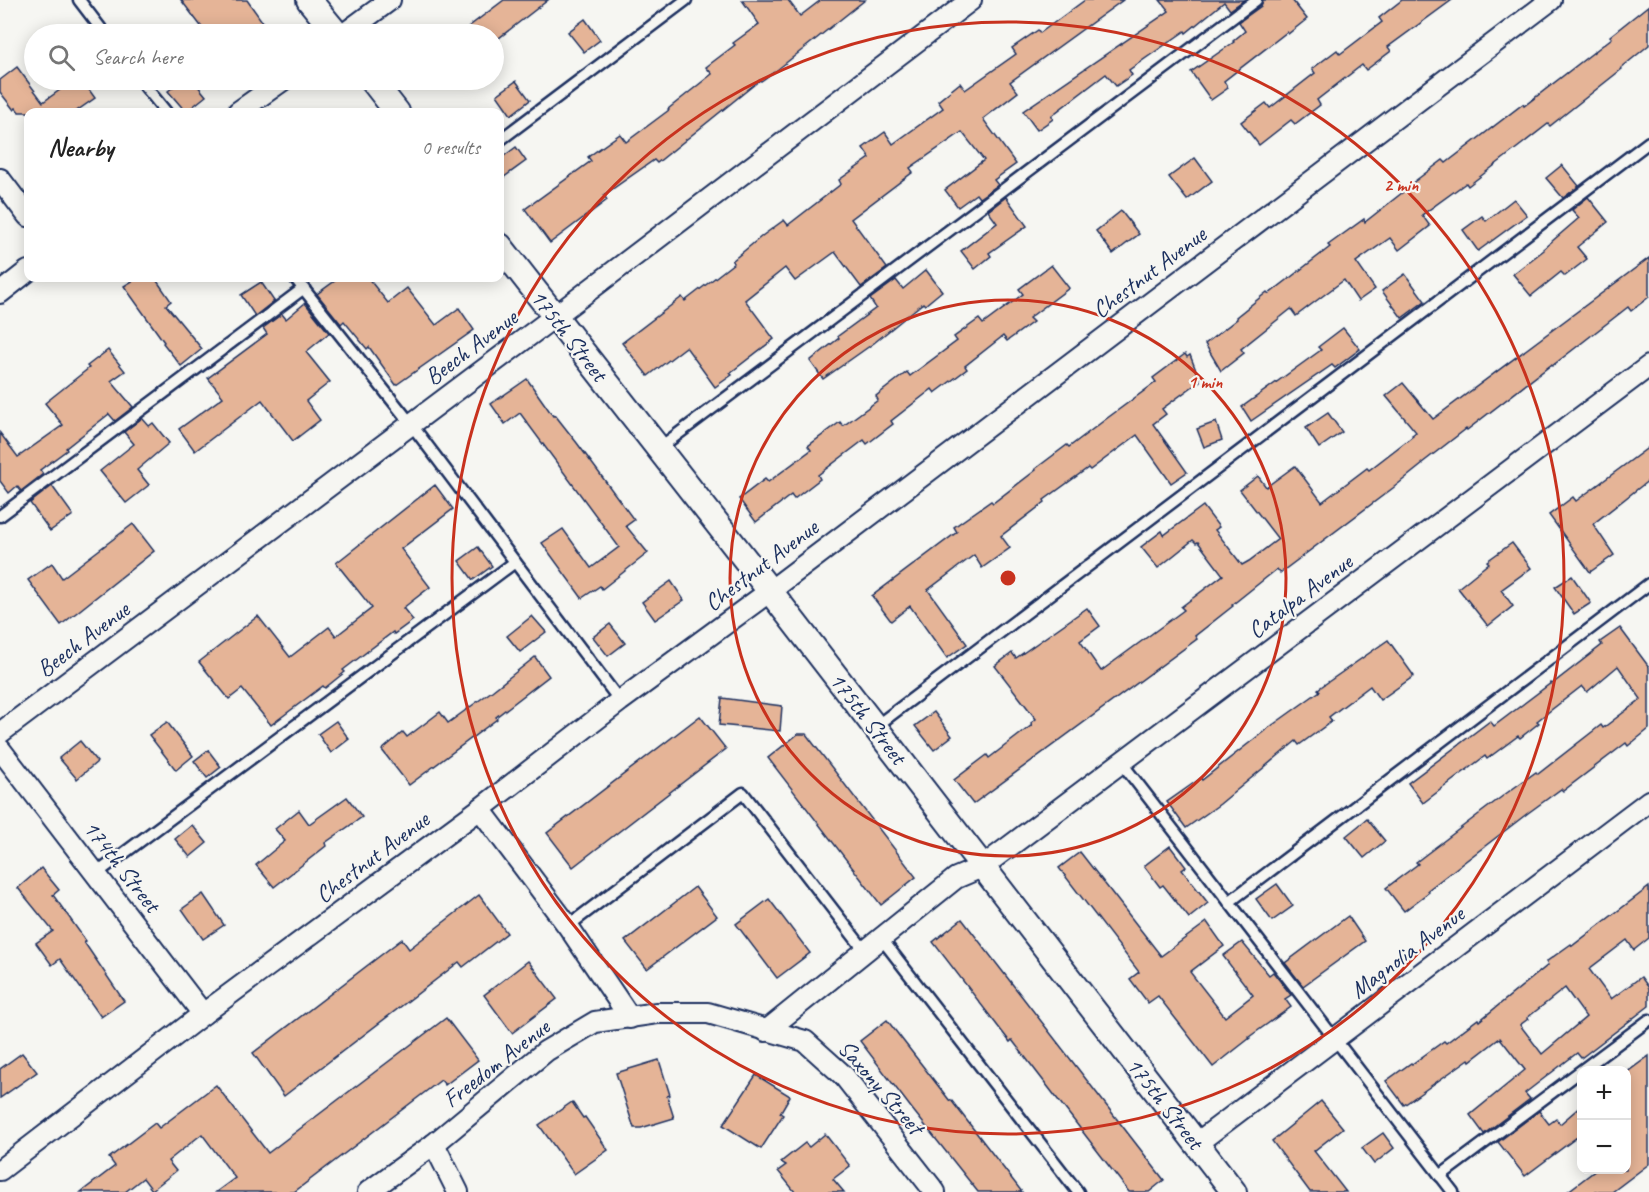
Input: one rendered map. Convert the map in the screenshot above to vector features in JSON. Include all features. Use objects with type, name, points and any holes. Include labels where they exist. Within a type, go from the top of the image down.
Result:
[{"type":"street","points":[[309,0],[329,24]]},
{"type":"street","points":[[358,24],[390,0]]},
{"type":"street","name":"Beech Avenue","points":[[0,733],[971,0]]},
{"type":"street","name":"Chestnut Avenue","points":[[0,1170],[203,1014],[770,591],[1551,0]]},
{"type":"street","points":[[244,108],[269,90]]},
{"type":"street","points":[[380,90],[394,108]]},
{"type":"street","points":[[0,179],[24,211]]},
{"type":"street","name":"175th Street","points":[[504,251],[770,591],[1234,1192]]},
{"type":"street","points":[[0,293],[24,274]]},
{"type":"street","name":"Catalpa Avenue","points":[[766,1031],[956,878],[982,867],[1649,366]]},
{"type":"street","name":"174th Street","points":[[0,749],[203,1014]]},
{"type":"street","name":"Magnolia Avenue","points":[[1197,1143],[1649,801]]},
{"type":"street","points":[[480,809],[568,926],[630,1017]]},
{"type":"street","name":"Freedom Avenue","points":[[368,1192],[434,1144],[546,1051],[595,1022],[657,1013],[708,1013]]},
{"type":"street","name":"Saxony Street","points":[[708,1013],[806,1041],[844,1076],[935,1192]]},
{"type":"street","points":[[434,1144],[458,1192]]},
{"type":"lane","points":[[79,0],[97,24]]},
{"type":"lane","points":[[504,137],[686,0]]},
{"type":"lane","points":[[658,449],[1256,0]]},
{"type":"lane","points":[[148,90],[163,108]]},
{"type":"lane","points":[[874,727],[1649,142]]},
{"type":"lane","points":[[299,282],[411,424],[620,701]]},
{"type":"lane","points":[[0,516],[304,288]]},
{"type":"lane","points":[[96,874],[515,562]]},
{"type":"lane","points":[[1228,902],[1649,584]]},
{"type":"lane","points":[[1121,762],[1453,1192]]},
{"type":"lane","points":[[568,926],[743,793],[865,951]]},
{"type":"lane","points":[[881,938],[1078,1192]]},
{"type":"lane","points":[[1440,1176],[1649,1020]]},
{"type":"building","points":[[181,0],[247,0],[264,24],[199,24]]},
{"type":"building","points":[[504,0],[548,0],[504,34],[504,24],[472,24]]},
{"type":"building","points":[[742,0],[788,0],[800,16],[821,0],[865,0],[657,163],[654,160],[604,195],[607,200],[550,243],[525,209],[591,161],[588,157],[620,134],[626,142],[712,74],[706,67],[759,24]]},
{"type":"building","points":[[1085,0],[1123,0],[1010,82],[1018,92],[983,119],[1016,164],[994,180],[998,185],[979,198],[976,194],[958,207],[945,190],[984,160],[962,132],[910,168],[913,172],[851,219],[887,268],[861,287],[835,252],[795,281],[785,268],[745,300],[774,339],[730,373],[732,375],[715,387],[686,347],[648,376],[622,343],[682,297],[685,301],[784,220],[788,225],[841,184],[839,180],[870,158],[863,148],[885,132],[893,144],[943,108],[938,101],[960,83],[965,90],[1016,54],[1012,48],[1038,30],[1040,33]]},
{"type":"building","points":[[1160,0],[1244,0],[1230,10],[1224,2],[1186,33],[1185,31],[1129,70],[1132,75],[1116,86],[1106,74],[1051,116],[1053,119],[1037,130],[1023,111],[1169,11]]},
{"type":"building","points":[[1263,0],[1292,0],[1307,19],[1224,81],[1228,88],[1211,100],[1191,72],[1234,42],[1245,31],[1239,22],[1261,6]]},
{"type":"building","points":[[1402,0],[1452,0],[1388,47],[1391,51],[1366,70],[1362,65],[1317,100],[1320,105],[1295,124],[1291,120],[1259,145],[1241,122],[1266,103],[1270,108],[1315,73],[1312,69],[1337,50],[1340,54],[1382,22],[1379,18]]},
{"type":"building","points":[[1649,5],[1649,45],[1622,69],[1550,126],[1548,124],[1468,186],[1466,183],[1422,215],[1430,226],[1399,250],[1390,238],[1356,262],[1375,289],[1358,301],[1344,280],[1296,316],[1291,309],[1241,349],[1244,353],[1221,371],[1205,344],[1237,319],[1236,317],[1330,247],[1328,245],[1364,219],[1365,222],[1443,160],[1446,163],[1523,104],[1524,106],[1612,38],[1610,36]]},
{"type":"building","points":[[585,19],[600,40],[584,52],[568,32]]},
{"type":"building","points":[[17,67],[24,76],[24,90],[34,90],[43,102],[60,90],[89,90],[95,98],[81,108],[24,108],[24,112],[19,112],[16,108],[14,110],[0,92],[0,80]]},
{"type":"building","points":[[516,81],[530,100],[511,115],[497,95]]},
{"type":"building","points":[[201,90],[206,96],[191,108],[183,108],[168,91]]},
{"type":"building","points":[[516,147],[526,161],[504,177],[504,156]]},
{"type":"building","points":[[1195,158],[1212,181],[1187,200],[1169,177]]},
{"type":"building","points":[[1562,165],[1579,186],[1563,198],[1546,178]]},
{"type":"building","points":[[1006,197],[1027,226],[989,253],[991,256],[975,269],[961,251],[997,223],[988,211]]},
{"type":"building","points":[[1588,197],[1608,222],[1577,247],[1587,259],[1565,276],[1561,272],[1531,296],[1513,274],[1579,218],[1572,210]]},
{"type":"building","points":[[1514,199],[1527,215],[1478,251],[1463,230],[1482,216],[1486,221]]},
{"type":"building","points":[[1121,211],[1139,234],[1113,254],[1096,231]]},
{"type":"building","points":[[1649,258],[1649,297],[1631,311],[1628,307],[1280,573],[1277,569],[1195,636],[1197,639],[973,804],[954,780],[987,755],[989,758],[1032,725],[1031,723],[1036,719],[995,666],[1012,653],[1016,658],[1087,608],[1100,626],[1080,641],[1101,671],[1184,610],[1181,607],[1223,575],[1198,542],[1193,540],[1158,568],[1141,547],[1162,531],[1164,535],[1203,506],[1219,527],[1215,530],[1242,565],[1278,539],[1240,490],[1258,476],[1266,487],[1295,466],[1322,502],[1367,468],[1369,470],[1416,432],[1386,396],[1403,383],[1433,419]]},
{"type":"building","points":[[1051,265],[1069,288],[1029,318],[1033,322],[1007,341],[1003,336],[965,366],[967,369],[935,393],[932,389],[891,421],[893,424],[867,444],[864,440],[818,475],[820,479],[794,499],[791,495],[756,522],[739,499],[765,479],[768,482],[811,450],[808,446],[840,422],[843,426],[878,400],[876,396],[907,372],[910,376],[957,341],[954,337],[979,319],[983,324],[1023,294],[1019,289]]},
{"type":"building","points":[[926,270],[942,291],[823,379],[810,361],[839,338],[838,336],[876,308],[870,299],[896,280],[903,289]]},
{"type":"building","points":[[1405,274],[1425,301],[1402,318],[1382,291]]},
{"type":"building","points":[[130,282],[158,282],[171,301],[166,305],[202,349],[181,366],[124,286]]},
{"type":"building","points":[[261,282],[274,301],[255,316],[241,295]]},
{"type":"building","points":[[334,282],[371,282],[388,303],[407,288],[436,325],[459,308],[474,330],[396,385],[369,347],[367,349],[344,321],[341,324],[317,294]]},
{"type":"building","points":[[305,303],[329,333],[306,352],[330,382],[306,401],[320,420],[293,441],[262,400],[195,451],[179,429],[223,397],[208,378],[267,334],[263,328],[282,314],[286,319]]},
{"type":"building","points":[[1343,328],[1360,349],[1335,368],[1332,365],[1251,421],[1242,407],[1321,350],[1318,347]]},
{"type":"building","points":[[108,350],[125,371],[111,381],[133,407],[115,421],[109,414],[40,470],[43,474],[21,491],[17,486],[9,493],[0,481],[0,433],[18,457],[63,425],[45,403]]},
{"type":"building","points":[[1185,354],[1187,357],[1190,355],[1200,381],[1162,409],[1166,414],[1153,424],[1187,472],[1171,483],[1137,435],[1044,500],[1045,502],[1001,536],[1010,548],[982,568],[974,555],[928,590],[967,644],[947,658],[910,606],[891,621],[872,596],[957,532],[954,527],[991,501],[993,503],[1067,445],[1069,447],[1156,382],[1153,378]]},
{"type":"building","points":[[527,379],[634,520],[626,526],[648,553],[602,589],[600,586],[582,598],[542,543],[563,529],[591,568],[619,547],[520,413],[505,424],[491,404]]},
{"type":"building","points":[[1328,413],[1342,432],[1319,448],[1306,428]]},
{"type":"building","points":[[142,418],[149,426],[153,423],[169,443],[137,470],[149,485],[126,503],[100,471],[134,444],[124,432]]},
{"type":"building","points":[[1216,422],[1222,440],[1204,447],[1197,429]]},
{"type":"building","points":[[1649,447],[1649,480],[1593,524],[1614,555],[1590,572],[1549,515],[1573,497],[1576,501]]},
{"type":"building","points":[[435,485],[453,509],[401,549],[430,587],[403,608],[413,620],[394,634],[393,632],[343,670],[345,672],[325,688],[323,686],[271,725],[242,689],[229,699],[199,662],[258,616],[290,657],[329,627],[336,636],[372,608],[336,563]]},
{"type":"building","points":[[52,486],[73,515],[50,531],[30,503]]},
{"type":"building","points":[[133,524],[154,551],[61,625],[28,580],[52,563],[62,578]]},
{"type":"building","points":[[1512,543],[1531,568],[1501,590],[1513,606],[1488,626],[1458,588],[1489,563],[1487,561]]},
{"type":"building","points":[[478,547],[492,566],[473,580],[459,561]]},
{"type":"building","points":[[1572,576],[1591,603],[1574,614],[1555,587]]},
{"type":"building","points":[[671,581],[684,600],[655,620],[642,602]]},
{"type":"building","points":[[532,616],[546,632],[520,652],[507,636]]},
{"type":"building","points":[[610,624],[625,643],[608,656],[593,637]]},
{"type":"building","points":[[1620,628],[1649,667],[1649,729],[1628,746],[1626,743],[1563,791],[1561,789],[1528,813],[1404,911],[1386,888],[1418,864],[1416,862],[1504,795],[1536,772],[1538,774],[1601,725],[1603,728],[1641,699],[1618,666],[1587,692],[1582,686],[1537,721],[1539,723],[1520,738],[1518,736],[1487,759],[1485,756],[1423,803],[1408,783],[1490,721],[1494,726],[1552,684],[1602,645],[1600,642]]},
{"type":"building","points":[[1388,640],[1414,676],[1380,700],[1370,686],[1329,717],[1332,721],[1299,745],[1296,741],[1220,804],[1186,828],[1167,802],[1201,778],[1202,780],[1320,691],[1318,689]]},
{"type":"building","points":[[535,657],[549,676],[496,717],[497,719],[409,785],[382,750],[403,732],[407,737],[440,712],[448,723]]},
{"type":"building","points":[[722,698],[782,706],[780,731],[719,725]]},
{"type":"building","points":[[934,712],[952,736],[934,750],[915,726]]},
{"type":"building","points":[[700,716],[726,749],[573,867],[547,833]]},
{"type":"building","points":[[336,721],[349,739],[331,753],[318,734]]},
{"type":"building","points":[[167,722],[193,756],[176,770],[149,735]]},
{"type":"building","points":[[798,734],[806,734],[916,877],[881,905],[768,758]]},
{"type":"building","points":[[80,741],[97,762],[77,779],[59,758]]},
{"type":"building","points":[[208,750],[221,767],[207,778],[194,761]]},
{"type":"building","points":[[347,797],[362,817],[325,843],[326,846],[274,887],[256,865],[285,841],[275,829],[299,810],[309,824]]},
{"type":"building","points":[[1367,819],[1385,841],[1364,858],[1346,836]]},
{"type":"building","points":[[192,825],[207,843],[190,857],[175,839]]},
{"type":"building","points":[[1170,846],[1186,867],[1182,870],[1208,903],[1189,918],[1163,885],[1160,887],[1144,866]]},
{"type":"building","points":[[1080,852],[1161,956],[1207,922],[1224,946],[1190,972],[1225,1017],[1253,995],[1223,956],[1242,942],[1269,975],[1273,972],[1291,995],[1285,999],[1291,1007],[1249,1037],[1213,1067],[1158,996],[1148,1003],[1130,979],[1139,972],[1059,868]]},
{"type":"building","points":[[41,868],[59,890],[53,895],[86,941],[84,942],[124,1001],[101,1017],[60,959],[52,965],[36,943],[53,931],[18,888]]},
{"type":"building","points":[[1277,884],[1293,906],[1272,921],[1256,899]]},
{"type":"building","points":[[695,887],[717,916],[647,969],[625,941]]},
{"type":"building","points":[[1649,887],[1649,938],[1634,950],[1627,940],[1589,969],[1611,999],[1641,977],[1649,988],[1649,1006],[1581,1058],[1577,1053],[1525,1093],[1530,1099],[1484,1134],[1470,1115],[1525,1070],[1500,1038],[1404,1105],[1386,1081],[1444,1041],[1446,1043],[1478,1019],[1479,1021],[1548,965],[1546,962],[1571,944],[1572,946]],"holes":[[[1565,988],[1586,1017],[1542,1054],[1520,1025]]]},
{"type":"building","points":[[203,894],[224,925],[203,939],[182,909]]},
{"type":"building","points":[[479,895],[507,933],[463,967],[459,962],[284,1096],[253,1053],[402,939],[409,949]]},
{"type":"building","points":[[769,899],[810,953],[777,978],[736,924]]},
{"type":"building","points":[[1348,916],[1365,941],[1303,986],[1285,963]]},
{"type":"building","points":[[962,919],[1164,1180],[1149,1192],[1129,1192],[933,942]]},
{"type":"building","points":[[528,961],[557,999],[512,1033],[484,995]]},
{"type":"building","points":[[446,1018],[478,1060],[445,1085],[441,1080],[294,1192],[216,1192],[235,1178],[202,1134],[168,1161],[176,1171],[152,1190],[143,1178],[125,1192],[81,1192],[115,1166],[109,1158],[155,1123],[159,1128],[216,1085],[268,1153]]},
{"type":"building","points":[[887,1020],[1022,1192],[978,1192],[912,1109],[860,1041]]},
{"type":"building","points":[[22,1053],[37,1072],[0,1098],[0,1069]]},
{"type":"building","points":[[1649,1056],[1649,1164],[1612,1192],[1567,1192],[1591,1174],[1631,1174],[1631,1069]]},
{"type":"building","points":[[659,1060],[670,1095],[667,1096],[674,1118],[634,1128],[616,1073]]},
{"type":"building","points":[[756,1075],[790,1096],[780,1113],[783,1115],[761,1149],[723,1125]]},
{"type":"building","points":[[1321,1101],[1343,1128],[1314,1151],[1346,1192],[1310,1192],[1272,1141]]},
{"type":"building","points":[[572,1102],[608,1150],[574,1174],[539,1125]]},
{"type":"building","points":[[1577,1109],[1577,1137],[1525,1176],[1498,1142],[1539,1111],[1549,1124],[1556,1119],[1560,1124]]},
{"type":"building","points":[[1383,1133],[1394,1148],[1374,1164],[1362,1148]]},
{"type":"building","points":[[825,1134],[850,1166],[833,1179],[844,1192],[795,1192],[778,1171],[786,1165],[781,1162],[805,1143],[809,1147]]}]
